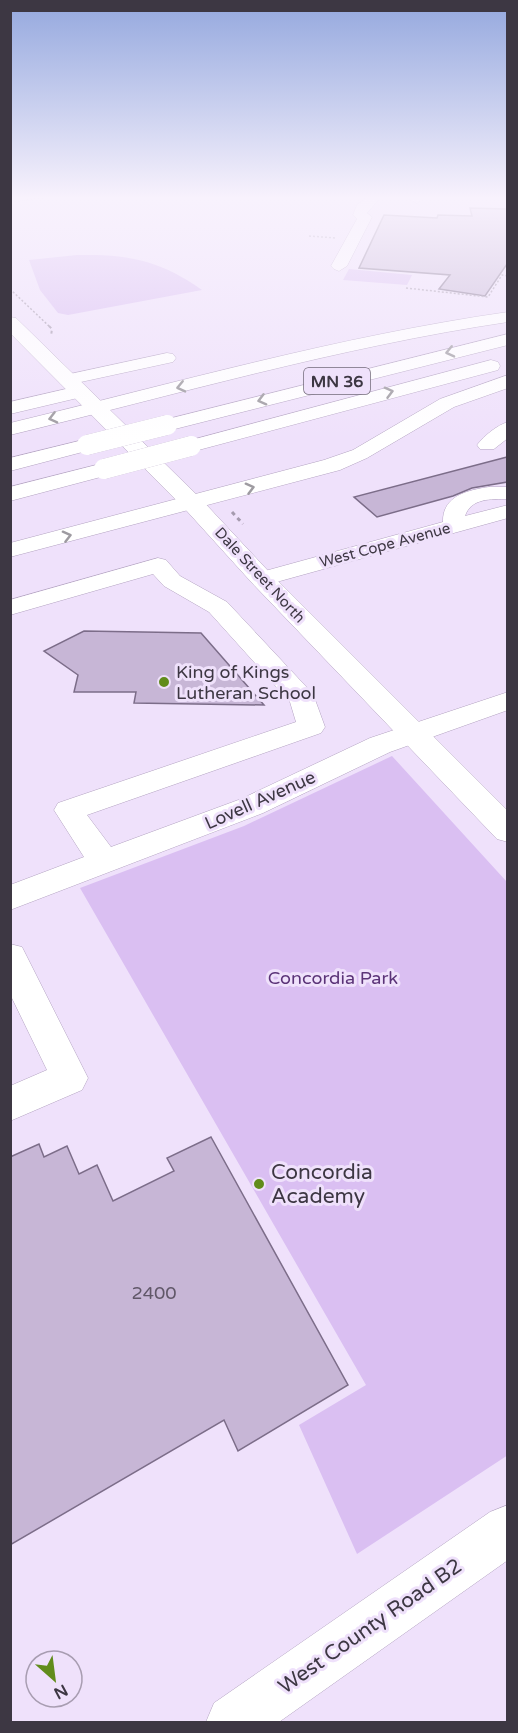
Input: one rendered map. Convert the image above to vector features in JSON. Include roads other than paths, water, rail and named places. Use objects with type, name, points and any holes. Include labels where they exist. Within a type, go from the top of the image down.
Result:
[{"type":"main road","points":[[10,429],[372,341],[507,317]]},
{"type":"main road","name":"Dale Street North","points":[[10,321],[193,504],[248,594],[414,733],[507,831]]},
{"type":"main road","name":"MN 36","points":[[10,465],[408,362],[507,339]]},
{"type":"main road","name":"MN 36","points":[[10,494],[507,362]]},
{"type":"main road","points":[[10,550],[193,504],[348,460],[431,410],[475,391],[507,381]]},
{"type":"street","points":[[10,408],[73,386],[167,358]]},
{"type":"street","points":[[487,445],[507,428]]},
{"type":"street","points":[[454,526],[451,514],[456,505],[474,496],[497,492],[507,493]]},
{"type":"street","name":"West Cope Avenue","points":[[248,594],[454,526],[507,511]]},
{"type":"street","points":[[10,608],[158,565],[172,581],[248,594],[303,700],[311,727],[69,810],[87,840],[106,862]]},
{"type":"street","name":"Lovell Avenue","points":[[10,898],[252,806],[380,745],[507,700]]},
{"type":"street","points":[[302,731],[337,765]]},
{"type":"street","points":[[10,1104],[69,1078],[11,958]]},
{"type":"street","name":"West County Road B2","points":[[233,1722],[507,1530]]},
{"type":"place","name":"King of Kings Lutheran School","points":[[164,682]]},
{"type":"place","name":"Concordia Academy","points":[[259,1184]]},
{"type":"park label","name":"Concordia Park","points":[[333,978]]}]
